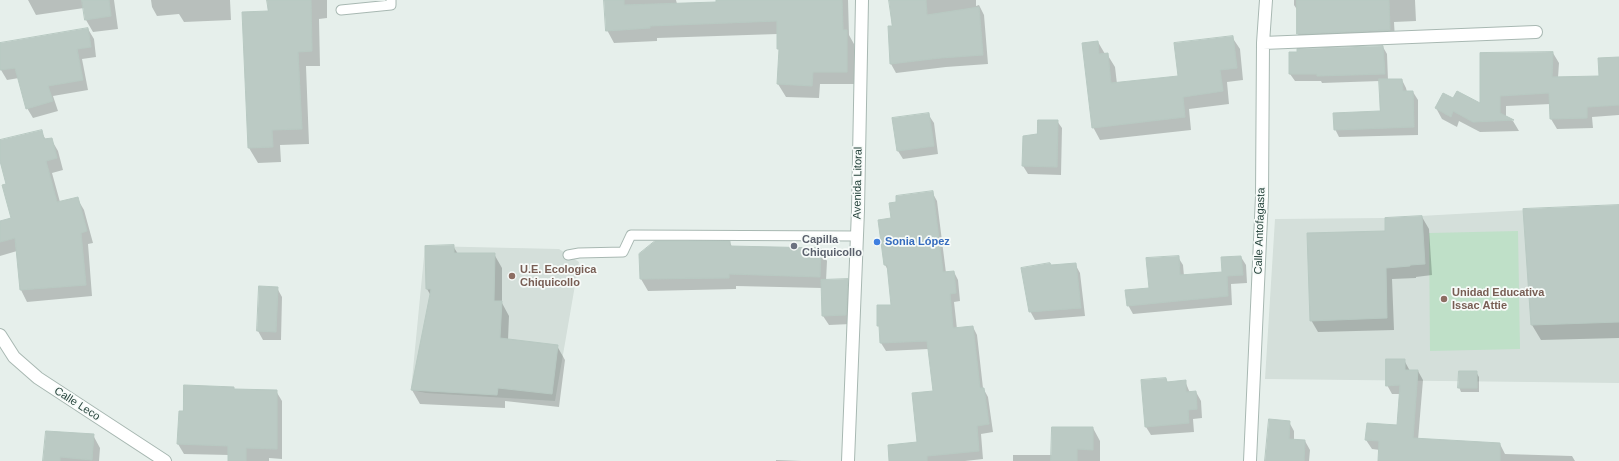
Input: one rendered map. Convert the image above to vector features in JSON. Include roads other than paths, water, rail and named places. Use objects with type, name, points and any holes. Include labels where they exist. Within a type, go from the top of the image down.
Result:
[{"type":"street","name":"Avenida Litoral","points":[[848,461],[857,236],[862,0]]},
{"type":"street","name":"Calle Antofagasta","points":[[1250,461],[1262,196],[1263,43],[1266,0]]},
{"type":"street","points":[[1263,43],[1536,32]]},
{"type":"street","name":"Calle Leco","points":[[0,335],[14,357],[38,378],[165,461]]},
{"type":"lane","points":[[341,10],[391,5],[391,0]]},
{"type":"lane","points":[[568,255],[579,253],[623,252],[631,235],[857,236]]},
{"type":"place","name":"Sonia López","points":[[877,242]]},
{"type":"place","name":"Capilla Chiquicollo","points":[[794,246]]},
{"type":"place","name":"U.E. Ecologica Chiquicollo","points":[[512,276]]},
{"type":"place","name":"Unidad Educativa Issac Attie","points":[[1444,299]]}]
